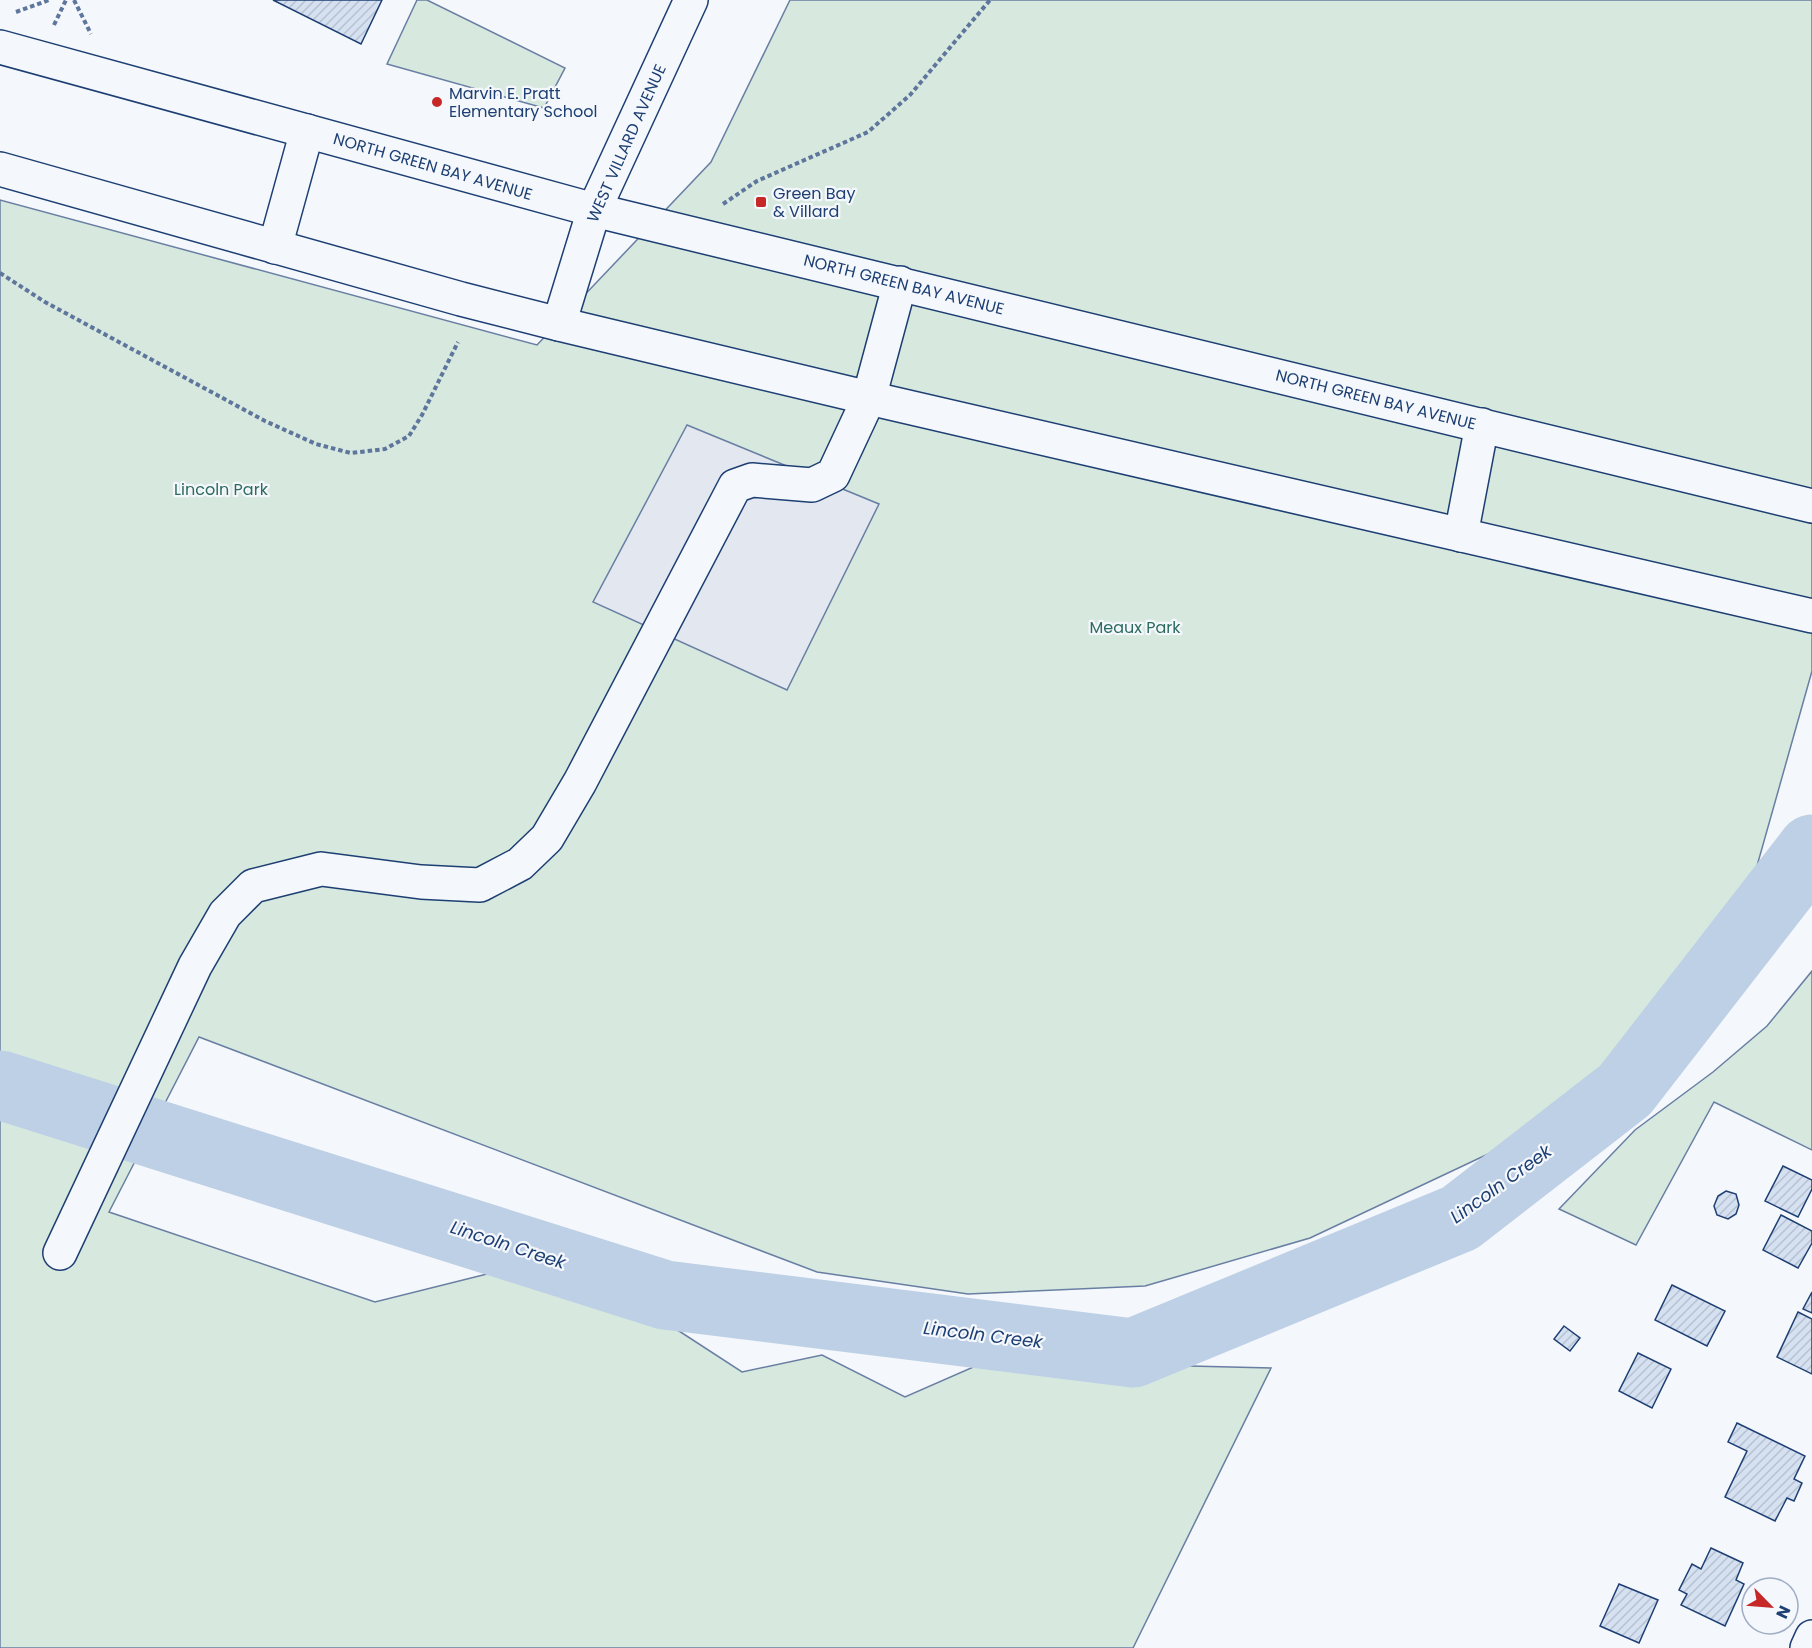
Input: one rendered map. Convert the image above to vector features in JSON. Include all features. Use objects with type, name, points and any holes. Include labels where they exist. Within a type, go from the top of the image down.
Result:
[{"type":"main road","name":"WEST VILLARD AVENUE","points":[[559,324],[594,210],[691,0]]},
{"type":"main road","name":"NORTH GREEN BAY AVENUE","points":[[0,47],[594,210],[1812,506]]},
{"type":"main road","points":[[275,247],[308,131]]},
{"type":"main road","points":[[0,169],[559,324],[1808,615]]},
{"type":"main road","points":[[60,1253],[195,966],[225,914],[253,886],[321,869],[421,882],[480,885],[520,864],[547,838],[580,782],[735,486],[752,480],[812,485],[833,475],[869,398],[900,283]]},
{"type":"main road","points":[[1461,535],[1482,425]]},
{"type":"main road","points":[[1807,1648],[1812,1637]]},
{"type":"path","points":[[10,14],[49,0]]},
{"type":"path","points":[[53,26],[66,0]]},
{"type":"path","points":[[74,0],[93,37]]},
{"type":"path","points":[[723,204],[757,181],[868,132],[910,95],[990,0]]},
{"type":"path","points":[[0,273],[45,302],[265,421],[316,444],[351,453],[385,449],[409,436],[458,342]]},
{"type":"green space","points":[[417,0],[427,0],[565,68],[544,108],[387,64]]},
{"type":"green space","name":"Meaux Park","points":[[790,0],[1812,0],[1812,671],[1755,873],[1679,1002],[1537,1131],[1310,1238],[1145,1286],[968,1294],[817,1272],[199,1037],[109,1212],[375,1302],[503,1270],[676,1329],[742,1372],[822,1355],[905,1397],[987,1361],[1271,1368],[1133,1648],[0,1648],[0,200],[537,345],[711,162]]},
{"type":"green space","points":[[1812,971],[1812,1150],[1714,1102],[1636,1245],[1559,1209],[1635,1130],[1713,1072],[1767,1026]]},
{"type":"shaded area","points":[[687,425],[879,504],[787,690],[593,602]]},
{"type":"building","points":[[273,0],[382,0],[361,44]]},
{"type":"building","points":[[1783,1166],[1812,1180],[1812,1189],[1798,1217],[1765,1201]]},
{"type":"building","points":[[1726,1191],[1736,1194],[1739,1205],[1736,1214],[1728,1219],[1717,1215],[1714,1206],[1718,1196]]},
{"type":"building","points":[[1781,1215],[1812,1231],[1812,1243],[1798,1268],[1763,1250]]},
{"type":"building","points":[[1672,1285],[1725,1311],[1707,1346],[1655,1320]]},
{"type":"building","points":[[1812,1292],[1812,1313],[1803,1309]]},
{"type":"building","points":[[1798,1312],[1812,1319],[1812,1374],[1777,1357]]},
{"type":"building","points":[[1564,1326],[1580,1338],[1570,1351],[1554,1339]]},
{"type":"building","points":[[1638,1353],[1671,1369],[1652,1408],[1619,1391]]},
{"type":"building","points":[[1737,1423],[1805,1456],[1794,1479],[1802,1483],[1794,1501],[1787,1498],[1775,1521],[1725,1497],[1747,1451],[1728,1442]]},
{"type":"building","points":[[1711,1548],[1743,1563],[1736,1580],[1740,1582],[1740,1593],[1725,1626],[1681,1605],[1687,1594],[1679,1590],[1692,1564],[1701,1569]]},
{"type":"building","points":[[1619,1584],[1658,1600],[1639,1643],[1600,1626]]},
{"type":"waterway","name":"Lincoln Creek","points":[[0,1085],[665,1295],[1133,1353],[1460,1218],[1625,1090],[1812,849]]},
{"type":"place","name":"Marvin E. Pratt Elementary School","points":[[437,102]]},
{"type":"place","name":"Green Bay & Villard","points":[[761,202]]},
{"type":"park label","name":"Lincoln Park","points":[[221,489]]}]
